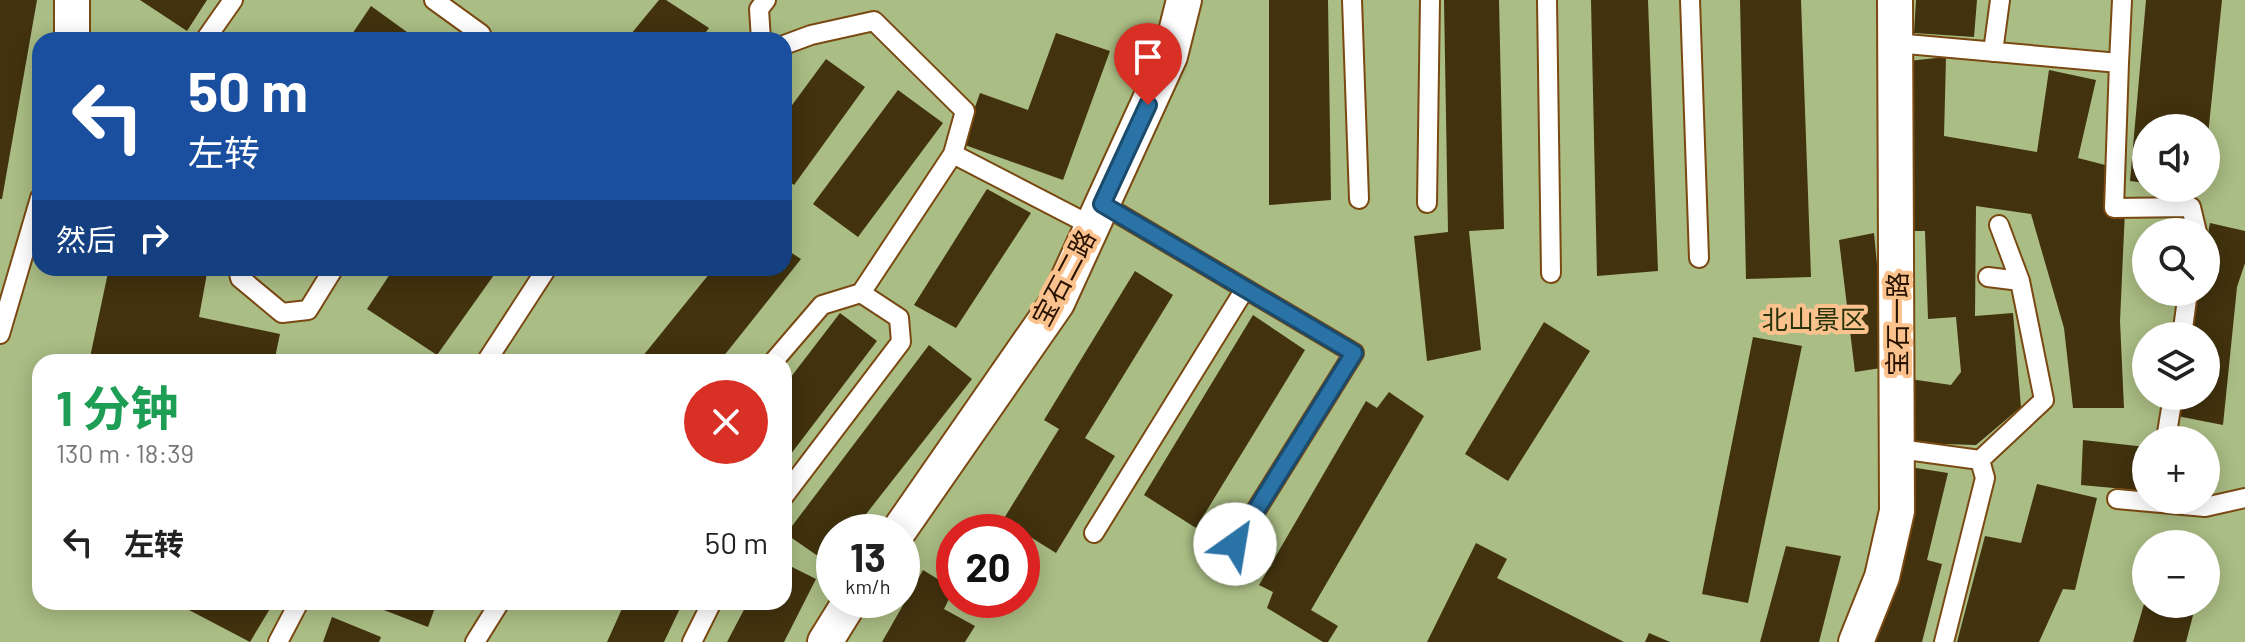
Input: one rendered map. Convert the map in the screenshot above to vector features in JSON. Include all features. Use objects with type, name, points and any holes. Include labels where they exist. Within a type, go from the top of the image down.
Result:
[{"type":"street","points":[[72,0],[72,32]]},
{"type":"street","name":"宝石二路","points":[[910,514],[1057,303],[1170,56],[1184,0]]},
{"type":"street","name":"宝石一路","points":[[1856,642],[1882,577],[1897,511],[1895,0]]},
{"type":"street","points":[[825,642],[840,618]]},
{"type":"lane","points":[[211,32],[233,0]]},
{"type":"lane","points":[[434,0],[473,32]]},
{"type":"lane","points":[[760,32],[759,9],[766,0]]},
{"type":"lane","points":[[1352,0],[1359,199]]},
{"type":"lane","points":[[1427,203],[1430,0]]},
{"type":"lane","points":[[1547,0],[1551,273]]},
{"type":"lane","points":[[1690,0],[1699,258]]},
{"type":"lane","points":[[1993,52],[2000,0]]},
{"type":"lane","points":[[2122,0],[2114,208],[2191,207],[2194,218]]},
{"type":"lane","points":[[780,354],[822,305],[861,293],[953,154],[965,111],[874,21],[792,42]]},
{"type":"lane","points":[[1895,43],[2119,63]]},
{"type":"lane","points":[[953,154],[1097,215],[1245,289],[1354,353],[1235,544]]},
{"type":"lane","points":[[0,334],[32,225]]},
{"type":"lane","points":[[1980,460],[2044,400],[2020,281],[1999,225]]},
{"type":"lane","points":[[240,276],[282,313],[308,310],[329,276]]},
{"type":"lane","points":[[491,354],[542,276]]},
{"type":"lane","points":[[1988,277],[2020,281]]},
{"type":"lane","points":[[1094,533],[1245,289]]},
{"type":"lane","points":[[792,485],[901,342],[899,318],[861,293]]},
{"type":"lane","points":[[1899,449],[1980,460]]},
{"type":"lane","points":[[1944,642],[1985,478],[1980,460]]},
{"type":"lane","points":[[2117,499],[2205,507],[2245,498]]},
{"type":"lane","points":[[278,642],[295,610]]},
{"type":"lane","points":[[475,642],[495,610]]},
{"type":"lane","points":[[692,642],[708,610]]},
{"type":"green space","name":"北山景区","points":[[0,0],[2245,0],[2245,642],[0,642]]},
{"type":"building","points":[[0,0],[37,0],[2,199],[0,199]]},
{"type":"building","points":[[140,0],[207,0],[187,31]]},
{"type":"building","points":[[659,0],[666,0],[709,28],[706,32],[633,32]]},
{"type":"building","points":[[1269,0],[1328,0],[1331,200],[1269,205]]},
{"type":"building","points":[[1444,0],[1499,0],[1504,229],[1469,231],[1481,350],[1427,361],[1414,236],[1448,232]]},
{"type":"building","points":[[1591,0],[1648,0],[1658,271],[1597,276]]},
{"type":"building","points":[[1740,0],[1801,0],[1811,277],[1746,279]]},
{"type":"building","points":[[1916,0],[1977,0],[1974,37],[1914,33]]},
{"type":"building","points":[[2146,0],[2222,0],[2210,114],[2136,114]]},
{"type":"building","points":[[371,6],[407,32],[353,32]]},
{"type":"building","points":[[1056,33],[1110,51],[1063,180],[962,144],[980,93],[1028,110]]},
{"type":"building","points":[[1946,57],[1944,136],[2037,152],[2049,70],[2096,80],[2078,158],[2109,166],[2125,210],[2120,321],[2124,408],[2073,408],[2064,328],[2031,214],[1976,206],[1975,316],[2013,313],[2021,407],[1976,445],[1910,443],[1910,379],[1951,385],[1961,372],[1956,317],[1928,319],[1925,231],[1909,231],[1908,61]]},
{"type":"building","points":[[826,59],[865,87],[794,185],[792,184],[792,105]]},
{"type":"building","points":[[898,90],[943,123],[858,237],[813,204]]},
{"type":"building","points":[[987,189],[1031,213],[956,328],[914,305]]},
{"type":"building","points":[[2220,225],[2245,231],[2245,263],[2237,287],[2223,425],[2177,416],[2178,410],[2220,410],[2220,322],[2192,322],[2194,306],[2220,306]]},
{"type":"building","points":[[1874,233],[1887,367],[1855,372],[1839,240]]},
{"type":"building","points":[[792,253],[801,259],[792,270]]},
{"type":"building","points":[[1135,271],[1173,295],[1085,438],[1115,456],[1056,553],[1040,543],[1040,514],[1007,514],[1059,429],[1044,420]]},
{"type":"building","points":[[107,276],[207,276],[199,317],[280,334],[276,354],[91,354]]},
{"type":"building","points":[[389,276],[493,276],[438,354],[367,309]]},
{"type":"building","points":[[708,276],[787,276],[725,354],[644,354]]},
{"type":"building","points":[[840,313],[877,341],[792,453],[792,376]]},
{"type":"building","points":[[1253,315],[1305,350],[1196,528],[1144,495]]},
{"type":"building","points":[[1544,322],[1590,351],[1508,481],[1465,454]]},
{"type":"building","points":[[1753,337],[1802,346],[1748,603],[1702,594]]},
{"type":"building","points":[[929,345],[972,379],[866,514],[816,514],[816,555],[792,538],[792,526]]},
{"type":"building","points":[[1389,392],[1424,416],[1311,610],[1338,626],[1328,642],[1323,642],[1267,608],[1273,592],[1259,585],[1366,401],[1377,408]]},
{"type":"building","points":[[2083,440],[2132,445],[2132,490],[2081,485]]},
{"type":"building","points":[[1910,467],[1948,473],[1927,560],[1942,564],[1922,642],[1875,642],[1898,553]]},
{"type":"building","points":[[2037,484],[2097,498],[2075,590],[2063,589],[2039,642],[1957,642],[1985,536],[2021,543]]},
{"type":"building","points":[[1476,543],[1507,559],[1497,578],[1624,642],[1427,642]]},
{"type":"building","points":[[1786,546],[1841,556],[1819,642],[1760,642]]},
{"type":"building","points":[[792,567],[816,579],[784,642],[727,642],[744,610],[792,610]]},
{"type":"building","points":[[923,570],[936,578],[936,618],[960,618],[975,626],[965,642],[882,642],[896,618],[920,618],[920,575]]},
{"type":"building","points":[[189,610],[269,610],[250,642]]},
{"type":"building","points":[[384,610],[434,610],[428,627]]},
{"type":"building","points":[[621,610],[679,610],[664,642],[607,642]]},
{"type":"building","points":[[332,617],[381,637],[379,642],[323,642]]},
{"type":"building","points":[[2140,618],[2192,618],[2186,642],[2133,642]]},
{"type":"building","points":[[1649,633],[1670,642],[1645,642]]},
{"type":"route","points":[[1148,105],[1102,204],[1354,353],[1235,544]]}]
